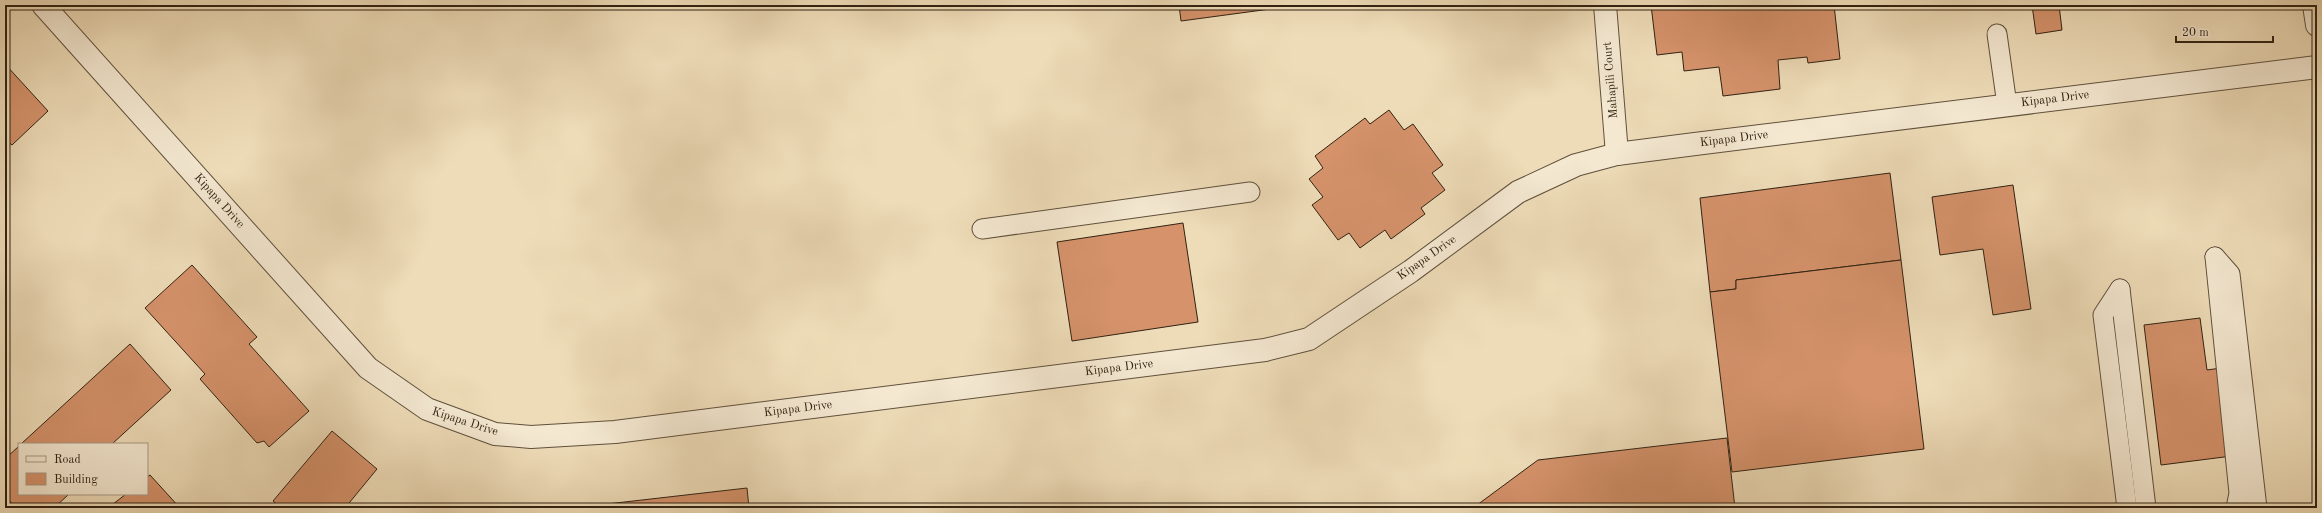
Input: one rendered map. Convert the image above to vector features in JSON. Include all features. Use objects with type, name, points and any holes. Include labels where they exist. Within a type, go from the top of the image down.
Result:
[{"type":"street","name":"Kipapa Drive","points":[[43,5],[368,368],[427,409],[495,434],[531,437],[615,432],[1258,351],[1309,339],[1411,271],[1518,192],[1576,165],[1617,154],[2317,67]]},
{"type":"street","name":"Mahapili Court","points":[[1605,5],[1617,154]]},
{"type":"street","points":[[2314,5],[2317,25]]},
{"type":"lane","points":[[1997,34],[2007,105]]},
{"type":"lane","points":[[982,229],[1250,192]]},
{"type":"lane","points":[[2236,508],[2239,493],[2215,256],[2230,274],[2257,508]]},
{"type":"lane","points":[[2128,508],[2103,314],[2120,289],[2146,508]]},
{"type":"building","points":[[1179,5],[1300,5],[1181,21]]},
{"type":"building","points":[[1651,5],[1834,5],[1840,59],[1808,63],[1807,57],[1778,60],[1780,89],[1723,96],[1719,67],[1684,71],[1682,52],[1657,55]]},
{"type":"building","points":[[2032,5],[2059,5],[2062,30],[2036,34]]},
{"type":"building","points":[[5,64],[48,111],[12,145],[5,140]]},
{"type":"building","points":[[1389,110],[1404,130],[1413,124],[1443,165],[1432,173],[1445,190],[1421,208],[1425,214],[1391,239],[1385,230],[1360,248],[1349,233],[1338,240],[1312,205],[1323,197],[1309,179],[1323,168],[1315,156],[1365,118],[1370,124]]},
{"type":"building","points":[[1890,173],[1901,260],[1736,280],[1736,289],[1710,292],[1700,198]]},
{"type":"building","points":[[2013,185],[2031,309],[1993,315],[1983,249],[1940,255],[1932,197]]},
{"type":"building","points":[[1183,223],[1198,322],[1072,341],[1057,242]]},
{"type":"building","points":[[1901,260],[1924,449],[1732,472],[1710,292],[1736,289],[1736,280]]},
{"type":"building","points":[[192,265],[257,337],[249,344],[309,411],[269,447],[264,441],[257,443],[200,379],[205,374],[145,308]]},
{"type":"building","points":[[2200,318],[2207,370],[2221,368],[2232,456],[2161,465],[2144,325]]},
{"type":"building","points":[[130,344],[171,390],[113,443],[22,443]]},
{"type":"building","points":[[332,431],[377,469],[345,508],[278,508],[279,506],[273,501]]},
{"type":"building","points":[[1727,438],[1735,508],[1473,508],[1538,460]]},
{"type":"building","points":[[18,447],[18,495],[68,495],[54,508],[16,508],[5,496],[5,459]]},
{"type":"building","points":[[150,475],[180,508],[108,508],[125,495],[148,495],[148,476]]},
{"type":"building","points":[[747,488],[749,508],[572,508]]}]
